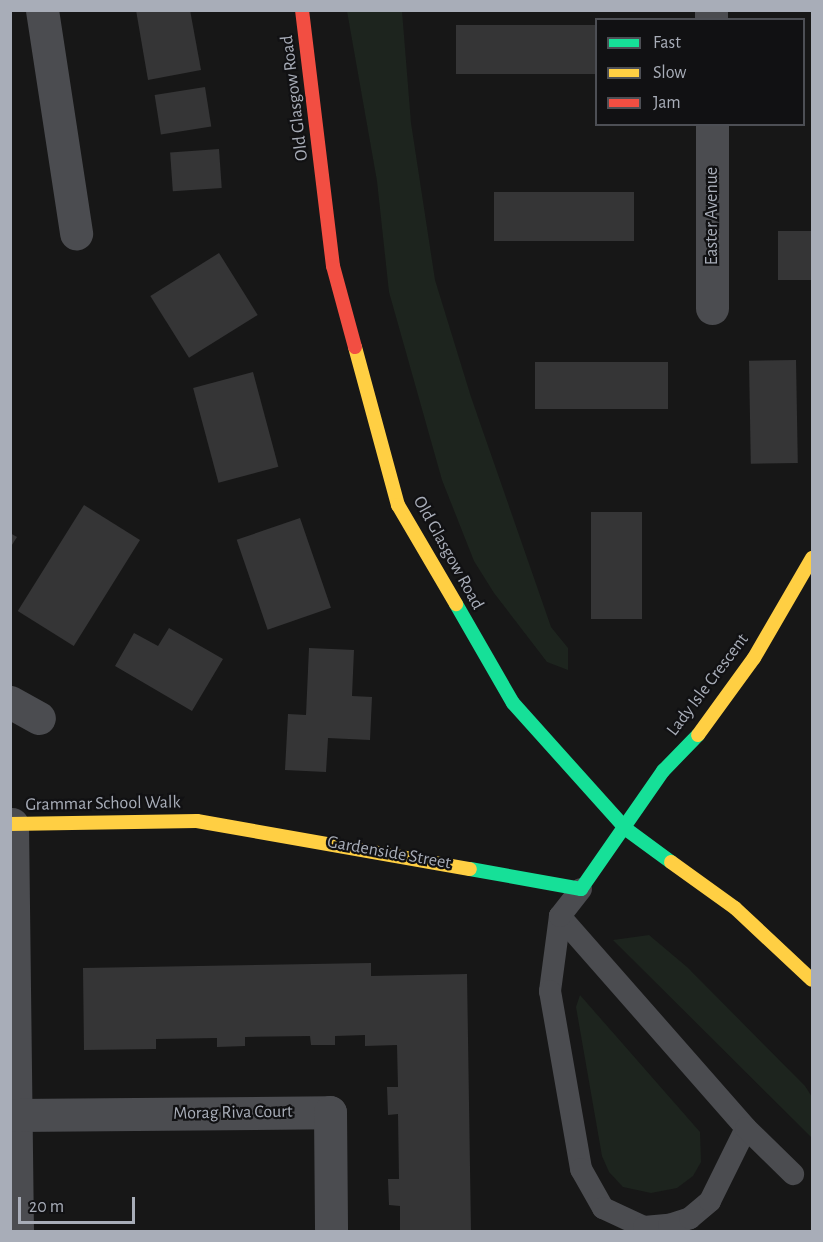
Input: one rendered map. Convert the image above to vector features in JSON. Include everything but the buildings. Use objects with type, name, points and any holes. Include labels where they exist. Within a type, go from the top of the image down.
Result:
[{"type":"street","points":[[42,10],[76,233]]},
{"type":"street","name":"Old Glasgow Road","points":[[302,10],[333,266],[398,505],[513,703],[626,829],[735,908],[812,979]]},
{"type":"street","name":"Easter Avenue","points":[[712,126],[712,308]]},
{"type":"street","name":"Lady Isle Crescent","points":[[581,889],[626,829],[663,771],[701,731],[754,658],[813,558]]},
{"type":"street","points":[[10,702],[39,718]]},
{"type":"street","name":"Grammar School Walk","points":[[11,825],[197,821]]},
{"type":"street","name":"Gardenside Street","points":[[197,821],[581,889]]},
{"type":"street","points":[[11,825],[16,1232]]},
{"type":"street","name":"Morag Riva Court","points":[[15,1115],[330,1112],[331,1232]]},
{"type":"lane","points":[[581,889],[560,916],[550,991],[557,1046],[581,1168],[603,1208],[644,1227],[669,1225],[690,1218],[710,1201],[746,1128]]},
{"type":"lane","points":[[560,916],[746,1128],[793,1174]]},
{"type":"shaded area","points":[[347,11],[402,11],[411,123],[435,280],[471,397],[551,627],[568,648],[568,670],[547,662],[494,593],[474,561],[442,480],[389,292],[377,181]]},
{"type":"shaded area","points":[[649,935],[687,967],[805,1086],[812,1097],[812,1138],[613,940]]},
{"type":"shaded area","points":[[580,995],[700,1132],[701,1162],[693,1176],[677,1188],[651,1193],[623,1187],[609,1172],[602,1156],[576,1007]]},
{"type":"traffic: fast","points":[[456,604],[513,703],[626,829],[671,862]]},
{"type":"traffic: fast","points":[[470,869],[581,889],[663,771],[698,735]]},
{"type":"traffic: slow","points":[[355,347],[398,505],[456,604]]},
{"type":"traffic: slow","points":[[698,735],[754,658],[812,558]]},
{"type":"traffic: slow","points":[[10,824],[197,821],[470,869]]},
{"type":"traffic: slow","points":[[671,862],[735,908],[812,980]]},
{"type":"traffic: jam","points":[[302,10],[333,266],[355,347]]}]
